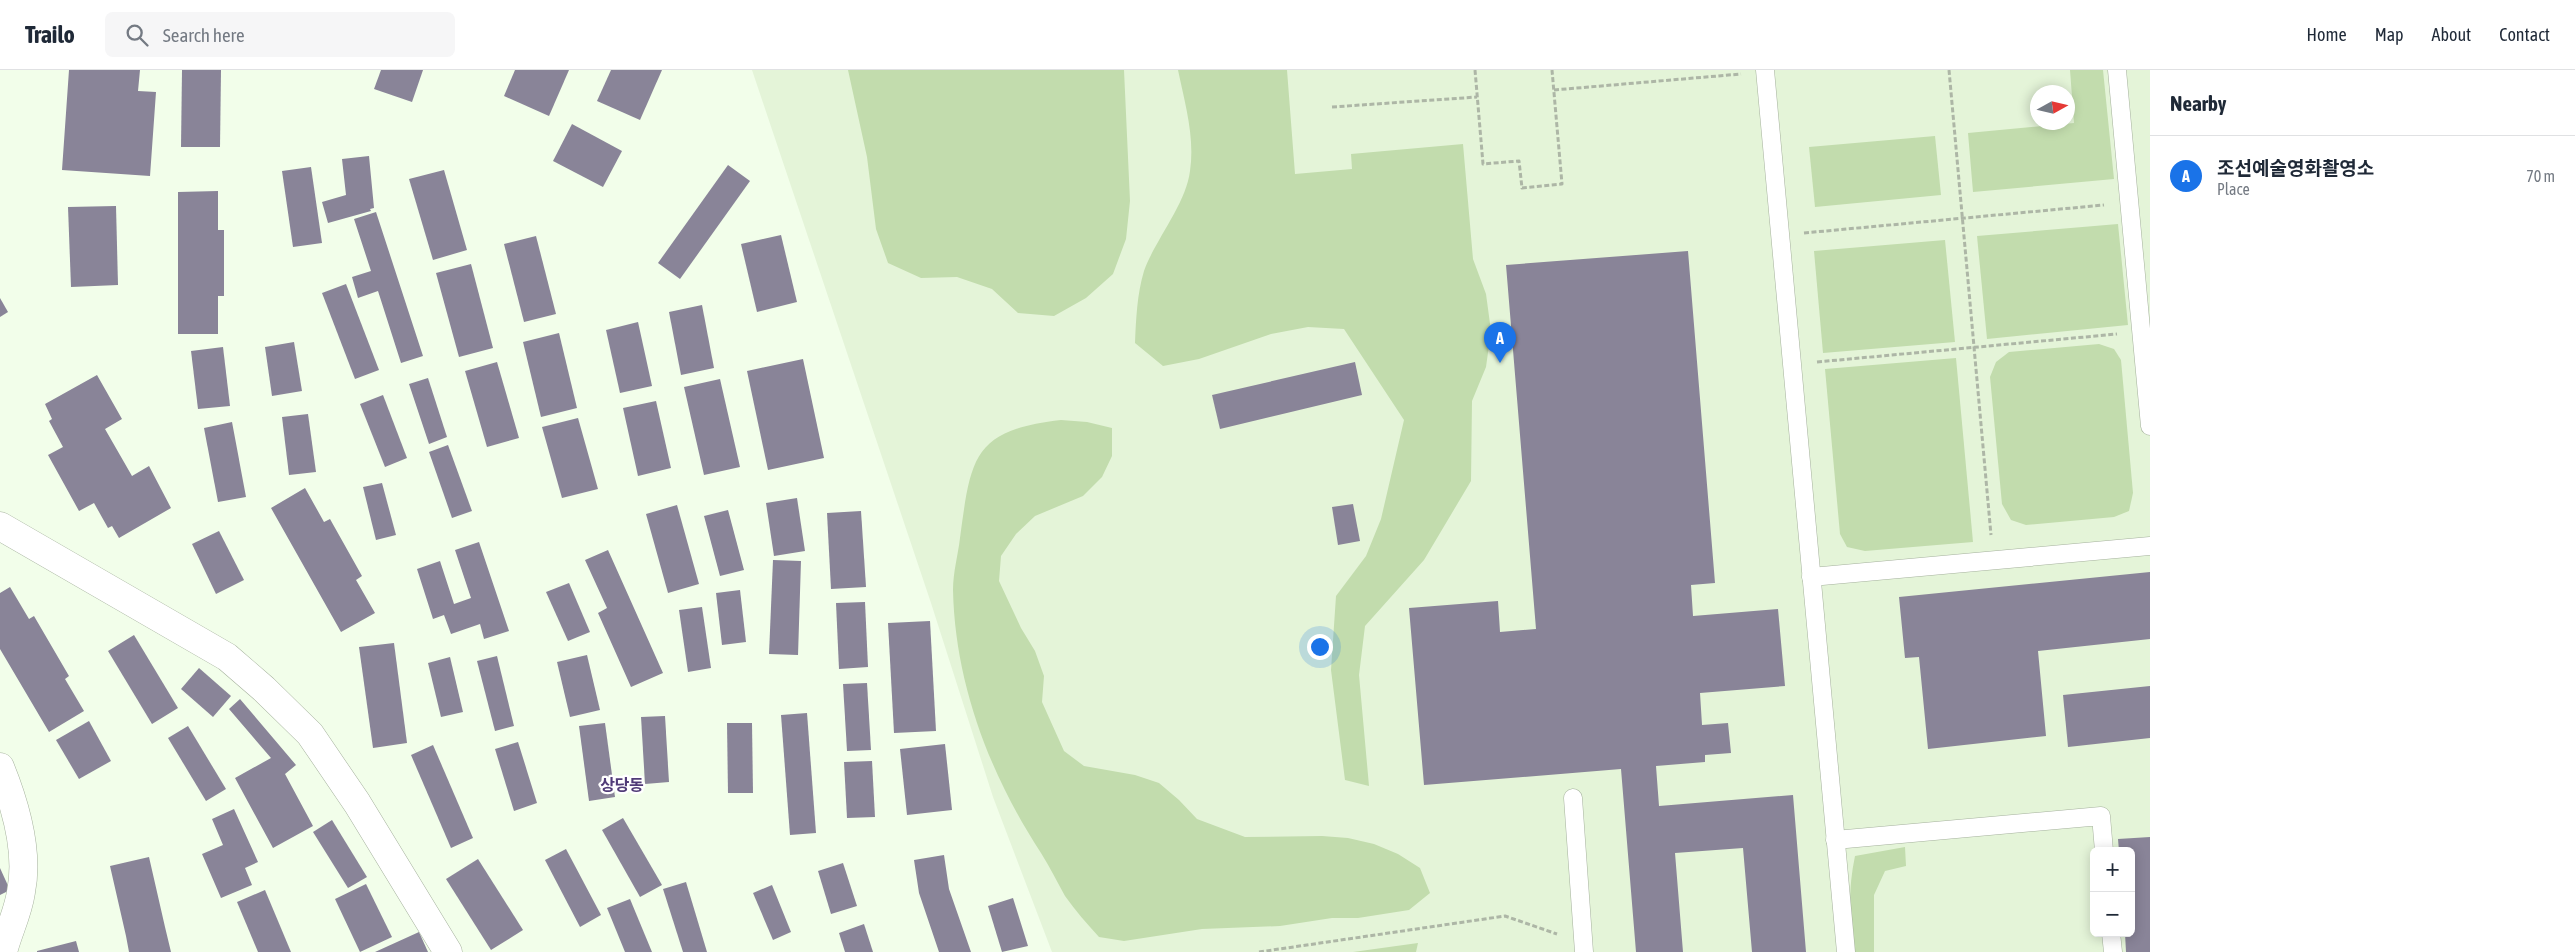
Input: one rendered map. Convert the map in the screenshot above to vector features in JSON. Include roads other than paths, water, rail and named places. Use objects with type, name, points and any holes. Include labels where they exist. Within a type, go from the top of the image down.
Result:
[{"type":"street","points":[[0,526],[227,657],[264,689],[310,734],[352,795],[448,952]]},
{"type":"street","points":[[0,767],[15,808],[22,850],[22,892],[4,952]]},
{"type":"lane","points":[[2117,70],[2150,426]]},
{"type":"lane","points":[[1765,71],[1846,952]]},
{"type":"lane","points":[[1811,577],[2150,546]]},
{"type":"lane","points":[[1573,798],[1584,948]]},
{"type":"lane","points":[[1836,840],[2100,816],[2104,847]]},
{"type":"lane","points":[[2111,937],[2113,952]]},
{"type":"place","name":"조선예술영화촬영소","points":[[1500,363]]},
{"type":"district","name":"상당동","points":[[622,785]]}]
